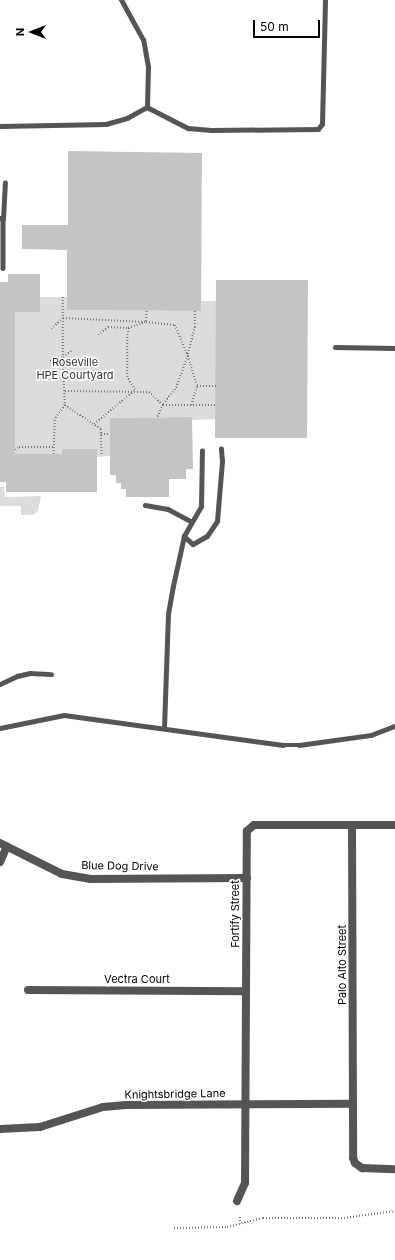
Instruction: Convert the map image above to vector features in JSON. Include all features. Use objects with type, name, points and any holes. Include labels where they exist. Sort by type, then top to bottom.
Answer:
[{"type":"street","name":"Fortify Street","points":[[237,1200],[245,1183],[247,831],[254,825],[395,825]]},
{"type":"street","name":"Palo Alto Street","points":[[352,825],[353,1158],[355,1163],[366,1169],[395,1169]]},
{"type":"street","name":"Blue Dog Drive","points":[[4,845],[62,874],[91,879],[247,878]]},
{"type":"street","points":[[0,862],[4,845]]},
{"type":"street","name":"Vectra Court","points":[[28,990],[246,991]]},
{"type":"street","name":"Knightsbridge Lane","points":[[0,1129],[40,1126],[113,1106],[353,1104]]},
{"type":"lane","points":[[121,0],[144,40],[148,67],[147,107]]},
{"type":"lane","points":[[147,107],[188,128],[211,130],[318,129],[322,124],[325,0]]},
{"type":"lane","points":[[0,126],[106,124],[127,118],[147,107]]},
{"type":"lane","points":[[4,268],[2,218],[5,183]]},
{"type":"lane","points":[[335,347],[395,348]]},
{"type":"lane","points":[[184,536],[194,544],[207,536],[217,521],[222,461],[221,449]]},
{"type":"lane","points":[[164,728],[166,712],[168,614],[184,536],[201,506],[202,450]]},
{"type":"lane","points":[[144,505],[168,509],[192,522]]},
{"type":"lane","points":[[0,684],[17,676],[30,673],[51,674]]},
{"type":"lane","points":[[0,728],[64,715],[283,745],[299,745],[372,735],[395,726]]},
{"type":"path","points":[[54,454],[54,420],[65,404],[63,297]]},
{"type":"path","points":[[146,322],[147,311]]},
{"type":"path","points":[[158,417],[163,405],[177,387],[188,356],[195,327],[195,311]]},
{"type":"path","points":[[51,330],[63,318],[175,325],[188,356],[197,386],[191,405]]},
{"type":"path","points":[[98,334],[108,327],[129,328],[146,322]]},
{"type":"path","points":[[129,328],[127,335],[127,377],[135,390]]},
{"type":"path","points":[[50,361],[63,357],[71,351]]},
{"type":"path","points":[[197,386],[216,386]]},
{"type":"path","points":[[64,391],[135,390],[149,392],[163,405],[216,405]]},
{"type":"path","points":[[94,424],[135,390]]},
{"type":"path","points":[[65,404],[101,429],[102,456]]},
{"type":"path","points":[[101,434],[110,434]]},
{"type":"path","points":[[15,450],[19,447],[54,447]]},
{"type":"path","points":[[174,1228],[227,1227],[264,1218],[344,1218],[395,1211]]},
{"type":"path","points":[[240,1217],[240,1224]]},
{"type":"green space","name":"Roseville HPE Courtyard","points":[[40,297],[67,297],[67,310],[200,311],[201,301],[216,301],[216,419],[192,420],[192,417],[110,418],[110,456],[97,457],[96,449],[62,449],[62,454],[15,454],[15,312],[40,312]]},
{"type":"green space","points":[[0,487],[4,487],[5,497],[41,496],[38,511],[33,515],[21,515],[21,506],[0,506]]},
{"type":"building","points":[[68,151],[202,153],[201,311],[67,310],[67,250],[22,249],[22,225],[68,225]]},
{"type":"building","points":[[8,274],[40,274],[40,312],[15,312],[15,454],[62,454],[62,449],[97,449],[97,492],[6,492],[6,482],[0,482],[0,282],[8,282]]},
{"type":"building","points":[[216,280],[308,280],[307,438],[215,438]]},
{"type":"building","points":[[192,417],[193,469],[186,469],[186,479],[169,479],[169,497],[126,497],[126,489],[121,489],[121,483],[116,483],[116,475],[110,475],[110,418]]}]
